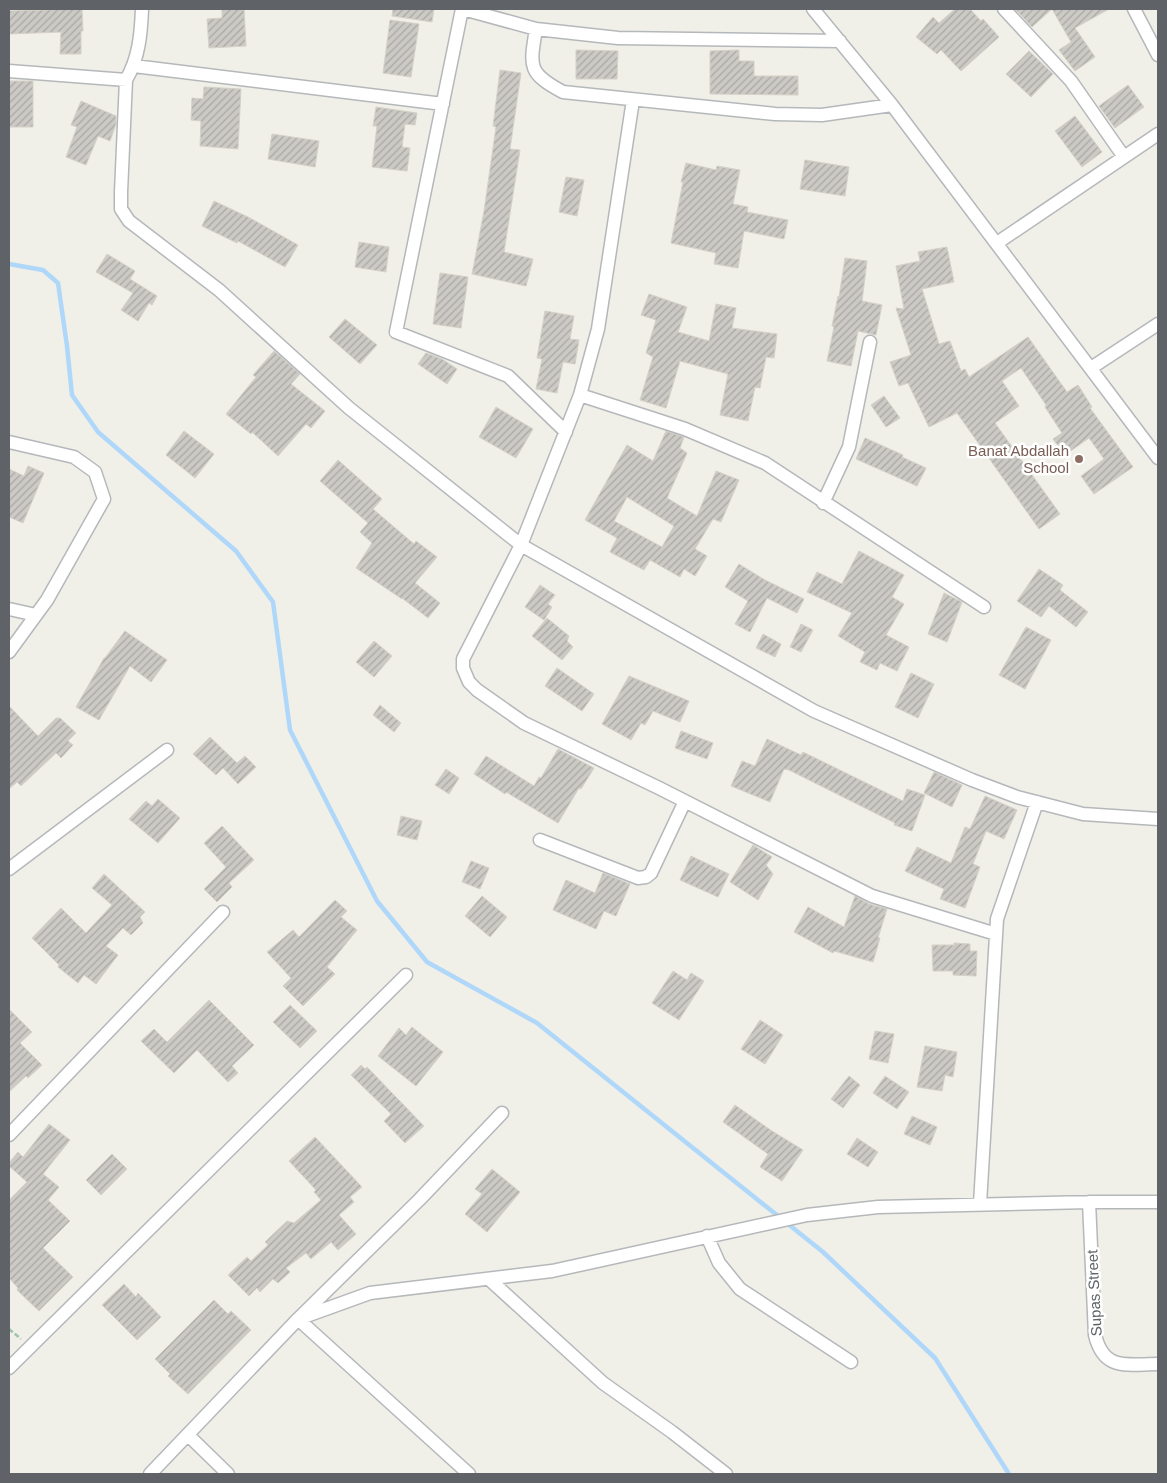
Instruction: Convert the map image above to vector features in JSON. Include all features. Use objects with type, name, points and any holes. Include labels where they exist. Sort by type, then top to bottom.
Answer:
[{"type":"street","points":[[142,9],[139,49],[134,66],[126,80],[121,209],[129,221],[219,290],[349,408],[521,545],[814,711],[972,780],[1018,797],[1083,814],[1158,819]]},
{"type":"street","points":[[566,432],[508,376],[396,332],[462,9],[536,29],[618,38],[840,41]]},
{"type":"street","points":[[813,9],[892,105],[1158,458]]},
{"type":"street","points":[[1004,9],[1070,81],[1124,157]]},
{"type":"street","points":[[1134,9],[1158,55]]},
{"type":"street","points":[[536,29],[532,59],[535,71],[543,81],[563,92],[775,114],[822,115],[892,105]]},
{"type":"street","points":[[134,66],[442,104]]},
{"type":"street","points":[[9,71],[126,80]]},
{"type":"street","points":[[633,100],[598,329],[580,395],[521,545],[463,659],[463,668],[470,682],[477,690],[524,723],[872,896],[996,934]]},
{"type":"street","points":[[997,244],[1158,134]]},
{"type":"street","points":[[1091,368],[1158,324]]},
{"type":"street","points":[[823,503],[849,447],[870,342]]},
{"type":"street","points":[[580,395],[685,429],[765,463],[797,483],[823,503],[984,606]]},
{"type":"street","points":[[9,442],[74,457],[95,472],[104,499],[47,600],[9,652]]},
{"type":"street","points":[[9,609],[36,615]]},
{"type":"street","points":[[9,869],[167,750]]},
{"type":"street","points":[[540,840],[638,878],[646,877],[651,873],[685,802]]},
{"type":"street","points":[[980,1204],[997,919],[1037,802]]},
{"type":"street","points":[[9,1135],[223,912]]},
{"type":"street","points":[[9,1368],[406,974]]},
{"type":"street","points":[[150,1474],[298,1319],[420,1199],[502,1113]]},
{"type":"street","name":"Supas Street","points":[[1089,1202],[1095,1335],[1098,1347],[1104,1356],[1115,1364],[1158,1364]]},
{"type":"street","points":[[298,1319],[370,1294],[552,1271],[807,1214],[878,1207],[1158,1202]]},
{"type":"street","points":[[707,1236],[719,1263],[740,1289],[851,1362]]},
{"type":"street","points":[[490,1280],[603,1383],[672,1432],[726,1474]]},
{"type":"street","points":[[298,1319],[469,1474]]},
{"type":"street","points":[[188,1435],[228,1474]]},
{"type":"building","points":[[82,9],[81,54],[60,54],[61,32],[9,34],[9,11]]},
{"type":"building","points":[[222,9],[244,9],[246,46],[209,48],[207,19],[222,18]]},
{"type":"building","points":[[393,9],[434,9],[432,22],[392,16]]},
{"type":"building","points":[[955,9],[970,9],[981,21],[983,19],[999,37],[961,71],[941,50],[937,54],[916,37],[933,17],[939,23]]},
{"type":"building","points":[[1015,9],[1052,9],[1032,27]]},
{"type":"building","points":[[1052,9],[1109,9],[1075,28],[1095,57],[1075,71],[1059,50],[1071,42]]},
{"type":"building","points":[[390,20],[419,24],[411,77],[383,73]]},
{"type":"building","points":[[576,50],[618,51],[617,79],[576,79]]},
{"type":"building","points":[[739,50],[739,61],[754,61],[754,76],[798,76],[798,95],[710,94],[710,51]]},
{"type":"building","points":[[1029,51],[1053,74],[1031,97],[1006,74]]},
{"type":"building","points":[[500,70],[521,73],[510,149],[520,150],[504,252],[533,259],[526,286],[472,274],[484,211],[496,127],[493,126]]},
{"type":"building","points":[[9,81],[33,81],[33,127],[9,127]]},
{"type":"building","points":[[1128,85],[1144,107],[1115,128],[1099,106]]},
{"type":"building","points":[[204,87],[241,89],[238,149],[200,146],[201,121],[191,120],[192,98],[203,99]]},
{"type":"building","points":[[81,101],[116,116],[116,124],[110,141],[98,136],[86,165],[66,157],[77,127],[71,125]]},
{"type":"building","points":[[376,107],[417,113],[415,125],[405,124],[402,147],[410,148],[407,171],[372,167],[377,126],[373,126]]},
{"type":"building","points":[[1075,116],[1102,152],[1082,167],[1055,131]]},
{"type":"building","points":[[272,134],[319,141],[315,167],[268,159]]},
{"type":"building","points":[[805,160],[849,167],[845,196],[800,189]]},
{"type":"building","points":[[686,163],[716,170],[717,166],[740,170],[733,204],[748,207],[747,212],[788,220],[784,239],[744,231],[738,268],[714,264],[716,253],[671,243]]},
{"type":"building","points":[[566,177],[584,180],[577,216],[559,212]]},
{"type":"building","points":[[214,201],[250,218],[298,245],[285,267],[238,241],[237,243],[202,226]]},
{"type":"building","points":[[359,242],[389,247],[386,272],[355,267]]},
{"type":"building","points":[[947,247],[954,282],[922,289],[939,344],[950,341],[961,371],[965,369],[969,377],[1028,337],[1067,392],[1078,385],[1092,407],[1090,408],[1133,467],[1094,494],[1081,476],[1104,459],[1089,438],[1065,455],[1053,439],[1062,433],[1021,368],[1002,381],[1019,406],[995,423],[1060,514],[1039,529],[957,413],[929,427],[908,383],[899,386],[890,362],[911,355],[896,308],[904,309],[896,266],[920,261],[918,252]]},
{"type":"building","points":[[107,254],[135,271],[130,279],[157,296],[152,305],[149,303],[138,321],[121,310],[133,293],[96,272]]},
{"type":"building","points":[[845,258],[867,261],[862,301],[882,305],[876,335],[858,331],[851,366],[827,361]]},
{"type":"building","points":[[440,273],[468,277],[461,328],[433,324]]},
{"type":"building","points":[[649,294],[687,307],[678,332],[709,341],[716,304],[736,308],[732,328],[777,334],[774,358],[766,357],[760,388],[755,387],[748,421],[720,415],[728,374],[680,361],[666,408],[640,400],[653,357],[646,353],[656,320],[641,315]]},
{"type":"building","points":[[545,311],[574,316],[570,339],[579,340],[575,364],[563,362],[557,393],[536,389],[542,359],[537,358]]},
{"type":"building","points":[[345,319],[377,345],[360,364],[329,337]]},
{"type":"building","points":[[274,351],[300,374],[291,384],[325,411],[311,428],[306,424],[278,456],[252,432],[251,434],[226,414],[256,377],[253,375]]},
{"type":"building","points":[[426,353],[442,359],[457,369],[447,384],[418,364]]},
{"type":"building","points":[[884,396],[900,418],[886,427],[871,405]]},
{"type":"building","points":[[496,407],[533,429],[516,458],[479,437]]},
{"type":"building","points":[[184,431],[214,454],[195,478],[166,455]]},
{"type":"building","points":[[666,431],[684,437],[680,448],[687,453],[667,498],[697,516],[716,471],[739,480],[721,522],[713,519],[695,549],[707,556],[695,576],[684,569],[680,577],[650,560],[644,570],[610,552],[617,538],[585,520],[627,445],[653,461]],"holes":[[[627,497],[674,526],[662,547],[614,521]]]},
{"type":"building","points":[[865,438],[903,455],[902,457],[926,468],[917,486],[856,459]]},
{"type":"building","points":[[338,460],[382,499],[373,509],[414,544],[416,541],[437,557],[415,583],[440,603],[428,618],[402,598],[356,568],[372,543],[360,532],[368,523],[320,481]]},
{"type":"building","points":[[28,466],[44,473],[23,523],[9,517],[9,469],[24,476]]},
{"type":"building","points":[[859,551],[904,575],[892,597],[904,604],[886,635],[909,647],[897,671],[880,663],[877,670],[860,662],[865,652],[838,636],[852,613],[807,592],[817,572],[842,584]]},
{"type":"building","points":[[739,564],[765,580],[804,599],[797,613],[767,598],[750,632],[735,624],[748,601],[725,587]]},
{"type":"building","points":[[1039,569],[1063,585],[1060,590],[1088,612],[1076,627],[1049,606],[1041,617],[1017,601]]},
{"type":"building","points":[[540,585],[555,595],[548,604],[552,607],[544,620],[525,607]]},
{"type":"building","points":[[944,593],[962,602],[947,642],[928,634]]},
{"type":"building","points":[[547,618],[569,636],[567,641],[573,647],[562,660],[532,636]]},
{"type":"building","points":[[801,624],[813,630],[801,652],[790,647]]},
{"type":"building","points":[[1026,627],[1051,640],[1025,689],[999,675]]},
{"type":"building","points":[[125,631],[167,660],[151,682],[130,666],[99,720],[76,707],[104,658]]},
{"type":"building","points":[[763,634],[781,644],[775,657],[756,648]]},
{"type":"building","points":[[374,641],[392,656],[374,677],[356,662]]},
{"type":"building","points":[[557,668],[594,694],[582,711],[545,686]]},
{"type":"building","points":[[911,673],[934,684],[918,718],[895,707]]},
{"type":"building","points":[[629,676],[689,701],[680,722],[653,711],[645,725],[641,723],[631,740],[602,724]]},
{"type":"building","points":[[380,705],[401,723],[394,732],[373,715]]},
{"type":"building","points":[[9,706],[38,736],[56,718],[60,718],[76,733],[68,741],[73,745],[61,758],[56,753],[21,786],[17,782],[9,789]]},
{"type":"building","points":[[681,731],[713,743],[707,759],[675,748]]},
{"type":"building","points":[[210,737],[237,763],[245,756],[256,767],[238,784],[223,768],[216,775],[193,754]]},
{"type":"building","points":[[767,739],[801,755],[803,752],[903,801],[907,789],[925,795],[912,831],[894,825],[895,823],[789,770],[784,769],[770,802],[731,786],[742,761],[755,766]]},
{"type":"building","points":[[558,749],[594,768],[581,789],[579,788],[558,823],[506,792],[505,794],[474,774],[486,756],[534,786],[539,777],[541,778]]},
{"type":"building","points":[[446,769],[459,778],[449,794],[435,785]]},
{"type":"building","points":[[934,772],[962,785],[952,807],[924,793]]},
{"type":"building","points":[[985,796],[1017,810],[1004,839],[986,831],[973,864],[980,867],[965,908],[940,899],[944,889],[905,871],[917,847],[951,863],[965,827],[970,829]]},
{"type":"building","points":[[158,799],[180,818],[158,843],[129,819],[146,801],[152,806]]},
{"type":"building","points":[[401,816],[422,821],[417,840],[397,835]]},
{"type":"building","points":[[222,826],[254,860],[229,883],[232,887],[217,902],[204,889],[226,867],[204,843]]},
{"type":"building","points":[[753,845],[772,857],[766,865],[773,874],[758,900],[730,882]]},
{"type":"building","points":[[691,856],[729,874],[718,897],[680,880]]},
{"type":"building","points":[[471,861],[489,868],[480,889],[462,882]]},
{"type":"building","points":[[603,873],[630,884],[616,916],[604,911],[596,929],[553,910],[566,880],[595,893]]},
{"type":"building","points":[[104,874],[145,912],[140,917],[143,923],[131,935],[123,928],[106,946],[118,955],[96,984],[84,975],[78,983],[58,967],[59,965],[32,938],[61,908],[86,933],[112,905],[92,888]]},
{"type":"building","points":[[482,896],[507,917],[490,937],[465,916]]},
{"type":"building","points":[[855,896],[869,904],[887,909],[873,962],[834,951],[833,953],[794,932],[808,907],[844,927]]},
{"type":"building","points":[[335,900],[347,911],[341,917],[357,930],[327,967],[335,974],[303,1006],[283,986],[291,978],[267,952],[293,930],[299,937]]},
{"type":"building","points":[[954,943],[970,944],[970,951],[977,951],[976,976],[953,975],[953,971],[933,971],[932,945],[954,945]]},
{"type":"building","points":[[673,971],[687,980],[691,973],[704,981],[679,1020],[652,1003]]},
{"type":"building","points":[[209,1000],[254,1045],[232,1066],[238,1073],[228,1082],[197,1050],[174,1073],[141,1041],[154,1029],[167,1042]]},
{"type":"building","points":[[290,1005],[317,1031],[300,1048],[273,1022]]},
{"type":"building","points":[[9,1009],[32,1032],[20,1043],[42,1065],[28,1078],[26,1076],[9,1092]]},
{"type":"building","points":[[760,1020],[783,1035],[765,1064],[741,1049]]},
{"type":"building","points":[[412,1027],[443,1052],[416,1086],[378,1056],[399,1028],[406,1035]]},
{"type":"building","points":[[875,1031],[894,1034],[888,1063],[869,1059]]},
{"type":"building","points":[[925,1046],[957,1052],[953,1077],[945,1075],[942,1091],[917,1087]]},
{"type":"building","points":[[361,1065],[365,1069],[367,1067],[424,1126],[405,1143],[384,1121],[391,1114],[351,1075]]},
{"type":"building","points":[[849,1076],[860,1085],[843,1108],[831,1099]]},
{"type":"building","points":[[885,1076],[909,1092],[897,1109],[873,1093]]},
{"type":"building","points":[[735,1105],[803,1150],[782,1181],[760,1167],[768,1154],[723,1122]]},
{"type":"building","points":[[912,1116],[937,1127],[930,1145],[904,1134]]},
{"type":"building","points":[[49,1124],[70,1140],[43,1174],[59,1187],[48,1200],[70,1221],[43,1248],[73,1277],[39,1311],[17,1290],[18,1288],[9,1278],[9,1200],[27,1182],[9,1166],[9,1163],[18,1152],[23,1157]]},
{"type":"building","points":[[315,1137],[362,1187],[350,1197],[354,1202],[339,1215],[356,1234],[338,1250],[331,1242],[311,1259],[306,1253],[286,1268],[290,1272],[278,1283],[273,1279],[260,1292],[257,1288],[249,1296],[228,1275],[247,1257],[251,1261],[268,1245],[265,1242],[287,1221],[294,1223],[321,1200],[314,1192],[316,1190],[289,1161]]},
{"type":"building","points":[[857,1138],[878,1152],[868,1167],[847,1154]]},
{"type":"building","points":[[112,1154],[127,1169],[101,1195],[86,1180]]},
{"type":"building","points":[[492,1169],[520,1192],[487,1232],[465,1214],[482,1194],[475,1189]]},
{"type":"building","points":[[124,1284],[136,1297],[138,1293],[161,1317],[137,1340],[102,1305]]},
{"type":"building","points":[[214,1300],[228,1314],[231,1311],[251,1330],[188,1394],[168,1376],[170,1374],[155,1359]]},
{"type":"waterway","points":[[9,264],[43,270],[58,283],[72,395],[98,432],[236,551],[273,602],[290,730],[377,901],[427,962],[537,1023],[823,1252],[935,1358],[1009,1474]]},
{"type":"place","name":"Banat Abdallah School","points":[[1079,459]]}]
